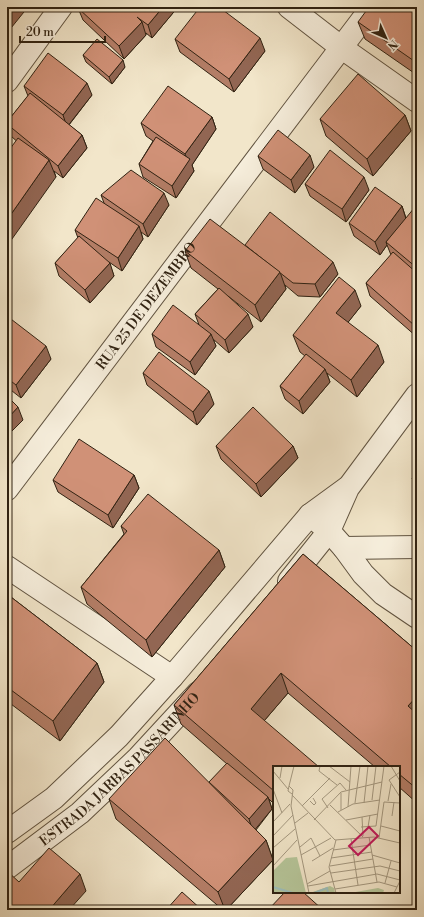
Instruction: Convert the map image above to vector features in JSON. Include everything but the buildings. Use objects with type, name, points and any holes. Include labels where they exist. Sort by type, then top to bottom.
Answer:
[{"type":"street","points":[[7,82],[61,7]]},
{"type":"street","points":[[289,7],[342,48],[417,101]]},
{"type":"street","name":"RUA 25 DE DEZEMBRO","points":[[7,489],[372,7]]},
{"type":"street","name":"ESTRADA JARBAS PASSARINHO","points":[[274,599],[329,531],[348,488],[417,395]]},
{"type":"street","name":"ESTRADA JARBAS PASSARINHO","points":[[7,832],[54,798],[119,736],[172,677],[310,516],[348,488]]},
{"type":"street","points":[[310,516],[329,531],[344,548],[363,574],[383,594],[417,617]]},
{"type":"street","points":[[344,548],[417,547]]},
{"type":"street","points":[[7,567],[172,677]]},
{"type":"street","name":"ESTRADA JARBAS PASSARINHO","points":[[7,868],[80,814],[138,758],[209,680]]}]
